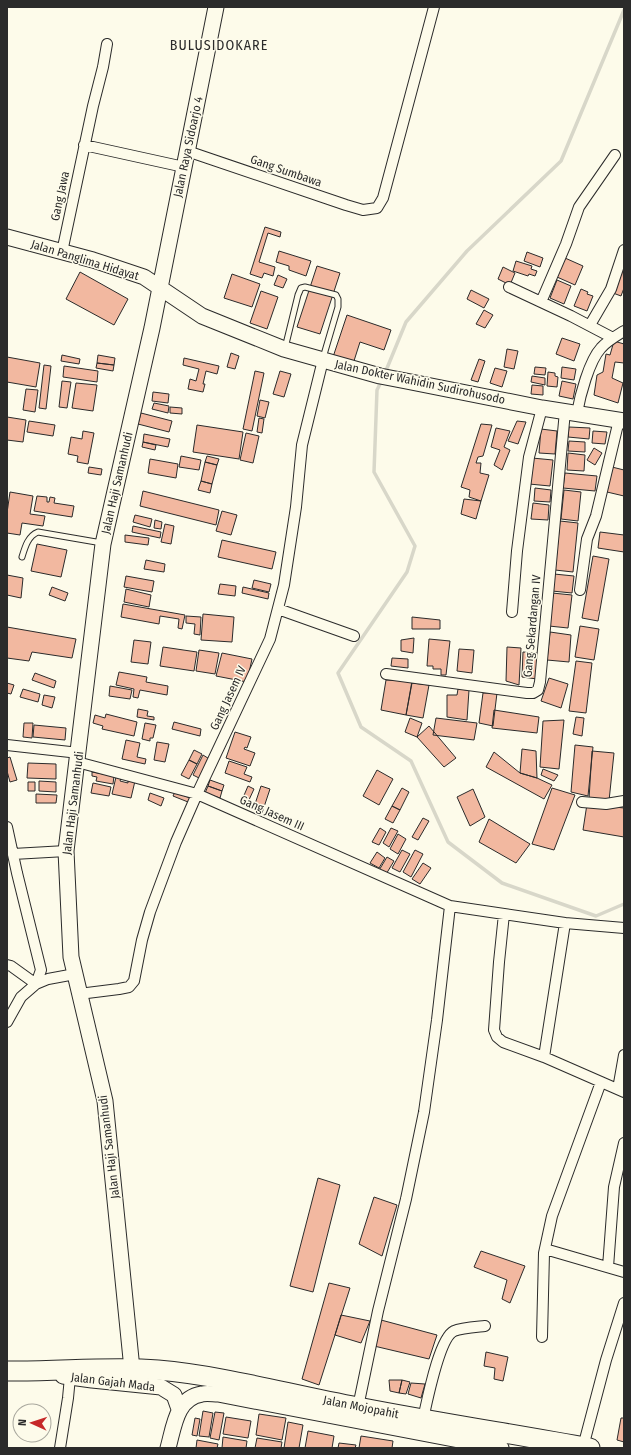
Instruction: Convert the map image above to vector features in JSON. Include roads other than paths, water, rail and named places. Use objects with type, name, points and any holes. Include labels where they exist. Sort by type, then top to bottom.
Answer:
[{"type":"highway","name":"Jalan Gajah Mada","points":[[7,1371],[35,1372],[91,1369],[132,1369]]},
{"type":"highway","name":"Jalan Mojopahit","points":[[132,1369],[159,1370],[219,1378],[358,1407],[586,1447]]},
{"type":"street","name":"Jalan Raya Sidoarjo 4","points":[[160,288],[216,7]]},
{"type":"street","name":"Gang Sumbawa","points":[[187,151],[346,205],[363,210],[377,208],[383,198],[392,169],[434,7]]},
{"type":"street","name":"Gang Jawa","points":[[62,252],[107,44]]},
{"type":"street","points":[[84,146],[184,166]]},
{"type":"street","points":[[541,302],[566,244],[579,207],[615,155]]},
{"type":"street","name":"Jalan Panglima Hidayat","points":[[7,237],[93,260],[144,277],[160,288]]},
{"type":"street","points":[[590,325],[610,289],[624,250]]},
{"type":"street","points":[[509,287],[590,325],[613,338]]},
{"type":"street","name":"Jalan Dokter Wahidin Sudirohusodo","points":[[160,288],[202,316],[284,349],[380,376],[542,408],[622,420]]},
{"type":"street","name":"Jalan Haji Samanhudi","points":[[132,1369],[105,1102],[71,957],[66,851],[103,544],[160,288]]},
{"type":"street","points":[[571,412],[580,398],[594,357],[601,348],[624,331]]},
{"type":"street","name":"Gang Jasem IV","points":[[79,994],[130,987],[134,981],[142,940],[150,912],[176,842],[270,639],[284,585],[296,507],[302,445],[323,360]]},
{"type":"street","points":[[512,612],[517,551],[529,457],[542,408]]},
{"type":"street","name":"Gang Sekardangan IV","points":[[386,674],[527,693],[533,693],[538,690],[571,412]]},
{"type":"street","points":[[580,590],[587,539],[596,516],[622,420]]},
{"type":"street","points":[[278,609],[354,636]]},
{"type":"street","name":"Gang Jasem III","points":[[7,745],[78,758],[197,794],[450,906],[565,923],[624,928]]},
{"type":"street","points":[[582,802],[606,804],[624,801]]},
{"type":"street","points":[[7,827],[41,967],[41,972],[36,984]]},
{"type":"street","points":[[13,854],[66,851]]},
{"type":"street","points":[[358,1407],[378,1311],[406,1199],[424,1112],[437,1020],[450,906]]},
{"type":"street","points":[[504,914],[498,962],[494,1030],[497,1037],[503,1042],[544,1057],[621,1090],[624,1055]]},
{"type":"street","points":[[544,1057],[565,923]]},
{"type":"street","points":[[7,965],[36,984]]},
{"type":"street","points":[[7,1022],[21,997],[36,984],[48,979],[75,974]]},
{"type":"street","points":[[542,1337],[545,1249],[552,1216],[600,1082]]},
{"type":"street","points":[[608,1267],[614,1187],[624,1143]]},
{"type":"street","points":[[545,1249],[624,1272]]},
{"type":"street","points":[[586,1447],[606,1360],[624,1303]]},
{"type":"street","points":[[423,1419],[439,1356],[445,1340],[453,1331],[485,1326]]},
{"type":"street","name":"Jalan Gajah Mada","points":[[35,1372],[92,1380],[161,1387],[174,1395],[179,1409]]},
{"type":"street","points":[[60,1448],[70,1377]]},
{"type":"street","name":"Jalan Mojopahit","points":[[179,1409],[192,1397],[202,1394],[218,1394],[501,1448]]},
{"type":"street","points":[[168,1448],[179,1409]]},
{"type":"lane","points":[[284,349],[298,295],[301,288],[305,287],[336,296],[338,299],[338,307],[323,360]]},
{"type":"lane","points":[[22,557],[33,534],[38,532],[103,544]]},
{"type":"waterway","points":[[385,373],[406,322],[467,251],[561,161],[624,10]]},
{"type":"waterway","points":[[382,380],[377,390],[374,472],[415,546],[407,572],[338,673],[361,727],[411,761],[448,842],[502,883],[596,916],[624,904]]},
{"type":"district","name":"BULUSIDOKARE","points":[[219,45]]}]
